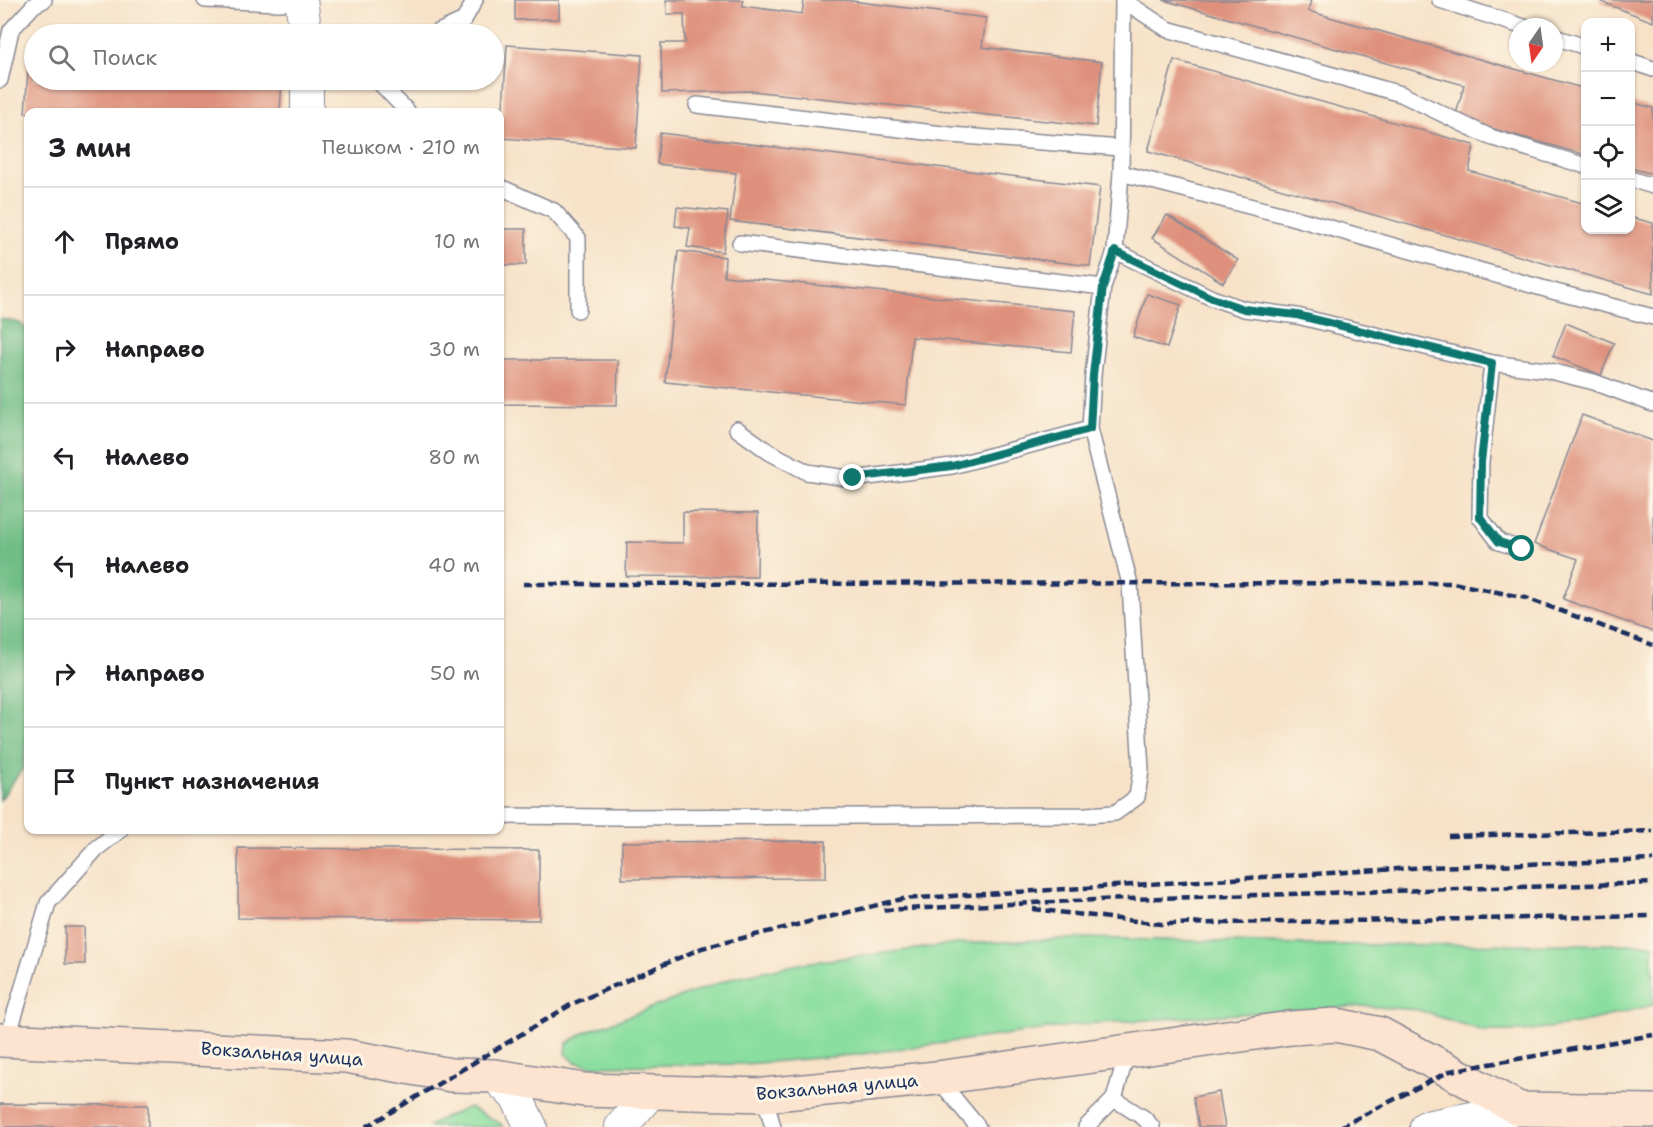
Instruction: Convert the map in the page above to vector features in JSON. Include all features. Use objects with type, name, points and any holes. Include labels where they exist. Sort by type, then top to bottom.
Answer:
[{"type":"main road","name":"Вокзальная улица","points":[[3,1040],[346,1056],[451,1075],[495,1076],[584,1090],[764,1095],[937,1078],[1127,1053],[1291,1028],[1336,1025],[1380,1034],[1519,1109],[1616,1118],[1653,1111]]},
{"type":"street","points":[[301,0],[305,24]]},
{"type":"street","points":[[307,90],[307,108]]},
{"type":"street","points":[[495,1076],[517,1098],[531,1127]]},
{"type":"street","points":[[621,1127],[651,1092]]},
{"type":"street","points":[[1426,1127],[1519,1109]]},
{"type":"lane","points":[[0,80],[11,30],[34,5],[44,0]]},
{"type":"lane","points":[[205,0],[279,3],[301,0]]},
{"type":"lane","points":[[455,24],[464,20],[475,0]]},
{"type":"lane","points":[[504,816],[1115,813],[1137,797],[1141,770],[1130,584],[1090,429],[1093,375],[1103,287],[1115,251],[1121,173],[1123,0]]},
{"type":"lane","points":[[1123,0],[1167,29],[1401,94],[1490,137],[1581,164]]},
{"type":"lane","points":[[1440,0],[1509,22]]},
{"type":"lane","points":[[1563,40],[1581,45]]},
{"type":"lane","points":[[1635,64],[1653,69]]},
{"type":"lane","points":[[387,90],[404,108]]},
{"type":"lane","points":[[697,105],[951,135],[1121,148]]},
{"type":"lane","points":[[1121,173],[1288,216],[1653,317]]},
{"type":"lane","points":[[1633,180],[1653,186]]},
{"type":"lane","points":[[504,189],[554,211],[578,238],[578,310]]},
{"type":"lane","points":[[740,243],[1103,287]]},
{"type":"lane","points":[[1115,251],[1212,298],[1244,309],[1297,315],[1492,363],[1546,370],[1594,382],[1653,404]]},
{"type":"lane","points":[[1492,363],[1481,462],[1480,517],[1499,542],[1522,549]]},
{"type":"lane","points":[[737,429],[769,452],[807,472],[853,478],[952,466],[1090,429]]},
{"type":"lane","points":[[3,1040],[48,903],[96,849],[115,834]]},
{"type":"lane","points":[[1086,1127],[1114,1099],[1127,1053]]},
{"type":"lane","points":[[937,1078],[978,1127]]},
{"type":"lane","points":[[764,1095],[773,1127]]},
{"type":"lane","points":[[1114,1099],[1144,1118],[1152,1127]]},
{"type":"green space","points":[[0,319],[20,323],[24,327],[24,761],[23,768],[0,800]]},
{"type":"green space","points":[[1088,938],[1304,945],[1653,944],[1653,1005],[1576,1024],[1523,1031],[1483,1031],[1418,1010],[1364,1006],[1085,1024],[854,1055],[745,1064],[592,1066],[575,1062],[566,1054],[567,1043],[586,1032],[735,977],[804,963],[956,944]]},
{"type":"green space","points":[[469,1107],[500,1123],[503,1127],[428,1127],[439,1120]]},
{"type":"building","points":[[515,0],[559,0],[559,19],[515,20]]},
{"type":"building","points":[[666,0],[743,0],[743,6],[802,14],[804,0],[844,0],[986,18],[982,47],[1102,62],[1096,126],[751,91],[662,93],[661,43],[685,43],[684,14],[667,14]]},
{"type":"building","points":[[1163,0],[1311,0],[1308,11],[1509,67],[1509,72],[1525,72],[1581,88],[1581,154],[1455,118],[1464,85]]},
{"type":"building","points":[[1597,0],[1653,0],[1653,22]]},
{"type":"building","points":[[507,45],[642,55],[636,148],[504,138],[503,108]]},
{"type":"building","points":[[1174,60],[1474,145],[1469,171],[1581,203],[1581,234],[1635,234],[1635,218],[1653,223],[1653,294],[1148,151]]},
{"type":"building","points":[[27,90],[281,90],[280,108],[25,108]]},
{"type":"building","points":[[1635,103],[1653,108],[1653,174],[1635,169]]},
{"type":"building","points":[[660,133],[1100,187],[1090,266],[730,221],[736,173],[657,164]]},
{"type":"building","points":[[677,207],[728,212],[723,252],[687,247],[690,228],[675,226]]},
{"type":"building","points":[[1167,215],[1238,260],[1223,283],[1152,238]]},
{"type":"building","points":[[504,229],[526,229],[526,265],[504,265]]},
{"type":"building","points":[[678,251],[725,257],[724,276],[1075,311],[1071,352],[912,337],[906,405],[665,382]]},
{"type":"building","points":[[1147,294],[1181,305],[1167,348],[1133,337]]},
{"type":"building","points":[[1566,323],[1614,343],[1601,375],[1553,356]]},
{"type":"building","points":[[504,360],[618,360],[617,405],[504,404]]},
{"type":"building","points":[[1582,415],[1653,441],[1653,632],[1563,599],[1578,559],[1534,544]]},
{"type":"building","points":[[683,512],[758,513],[757,577],[626,576],[627,542],[683,543]]},
{"type":"building","points":[[826,841],[826,878],[622,879],[622,842]]},
{"type":"building","points":[[238,848],[539,850],[539,920],[238,918]]},
{"type":"building","points":[[65,927],[84,927],[85,964],[65,964]]},
{"type":"building","points":[[1219,1092],[1225,1127],[1199,1127],[1193,1097]]},
{"type":"building","points":[[0,1104],[148,1105],[148,1127],[0,1127]]},
{"type":"railway","points":[[523,584],[1453,583],[1526,598],[1653,645]]},
{"type":"railway","points":[[1448,836],[1653,831]]},
{"type":"railway","points":[[366,1127],[572,1004],[702,948],[902,899],[1429,867],[1653,860]]},
{"type":"railway","points":[[884,910],[1096,900],[1653,883]]},
{"type":"railway","points":[[1033,909],[1161,924],[1653,916]]},
{"type":"railway","points":[[1340,1127],[1450,1071],[1653,1035]]},
{"type":"route","points":[[853,478],[952,466],[1090,429],[1093,375],[1103,287],[1115,251],[1212,298],[1244,309],[1297,315],[1492,363],[1481,462],[1480,517],[1499,542],[1522,549]]}]
